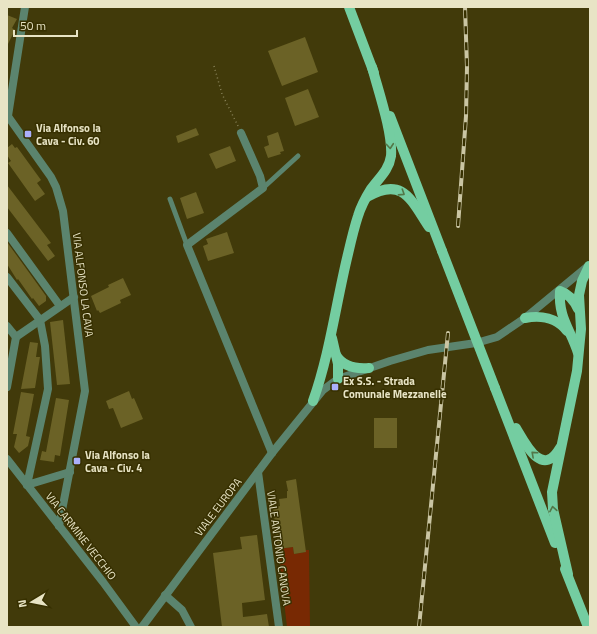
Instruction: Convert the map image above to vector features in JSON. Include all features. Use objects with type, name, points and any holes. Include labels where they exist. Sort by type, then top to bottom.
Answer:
[{"type":"main road","points":[[349,7],[588,627]]},
{"type":"main road","points":[[313,401],[331,355],[332,334],[340,290],[354,227],[360,208],[373,186],[385,173],[391,155],[388,131],[372,67]]},
{"type":"main road","points":[[366,198],[379,190],[387,188],[402,192],[413,203],[440,246]]},
{"type":"main road","points":[[568,574],[554,515],[552,498],[553,482],[575,386],[581,329],[579,310],[580,288],[589,265]]},
{"type":"main road","points":[[579,310],[571,298],[566,293],[560,291],[561,309],[569,334],[579,357]]},
{"type":"main road","points":[[525,318],[538,317],[550,319],[561,325],[569,334]]},
{"type":"main road","points":[[331,355],[348,366],[369,368]]},
{"type":"main road","points":[[331,355],[338,368],[338,379]]},
{"type":"main road","points":[[501,404],[535,457],[542,460],[553,457],[559,451],[563,443]]},
{"type":"street","points":[[7,116],[24,7]]},
{"type":"street","name":"VIA ALFONSO LA CAVA","points":[[7,116],[51,177],[56,187],[63,211],[74,297],[85,391],[59,526]]},
{"type":"street","points":[[241,133],[260,176],[263,188],[187,245],[272,453]]},
{"type":"street","points":[[7,233],[60,306]]},
{"type":"street","name":"VIALE EUROPA","points":[[142,627],[272,453],[322,390],[338,379],[369,368],[428,350],[476,343],[491,339],[504,333],[560,291],[589,265]]},
{"type":"street","points":[[7,276],[40,320],[45,346],[48,389],[27,485],[70,472]]},
{"type":"street","points":[[7,387],[16,337],[74,297]]},
{"type":"street","points":[[7,326],[16,337]]},
{"type":"street","name":"VIA CARMINE VECCHIO","points":[[7,459],[103,582],[136,627]]},
{"type":"street","name":"VIALE ANTONIO CANOVA","points":[[258,472],[279,627]]},
{"type":"street","points":[[166,595],[182,610],[191,627]]},
{"type":"lane","points":[[263,188],[298,156]]},
{"type":"lane","points":[[170,199],[187,245]]},
{"type":"path","points":[[214,66],[222,94],[241,133]]},
{"type":"shaded area","points":[[293,547],[294,554],[309,550],[310,627],[287,627],[278,549]]},
{"type":"building","points":[[7,15],[17,19],[12,28],[15,30],[7,46]]},
{"type":"building","points":[[305,37],[318,72],[282,86],[268,51]]},
{"type":"building","points":[[308,89],[319,117],[295,126],[285,98]]},
{"type":"building","points":[[196,128],[199,135],[178,143],[176,136]]},
{"type":"building","points":[[278,132],[284,151],[280,152],[281,154],[268,158],[264,147],[269,145],[267,136]]},
{"type":"building","points":[[12,144],[15,148],[17,147],[41,180],[37,183],[45,194],[35,201],[8,163],[11,161],[7,155],[7,148]]},
{"type":"building","points":[[230,146],[236,161],[216,169],[209,154]]},
{"type":"building","points":[[7,185],[51,243],[47,245],[55,256],[48,261],[7,207]]},
{"type":"building","points":[[196,192],[204,213],[187,219],[180,198]]},
{"type":"building","points":[[227,232],[234,253],[208,261],[203,246],[208,244],[206,239]]},
{"type":"building","points":[[7,242],[46,296],[46,301],[39,306],[33,298],[32,299],[18,279],[17,280],[7,264]]},
{"type":"building","points":[[123,278],[131,295],[120,300],[121,303],[100,313],[98,310],[97,311],[91,296],[109,287],[108,285]]},
{"type":"building","points":[[63,320],[70,384],[57,385],[50,322]]},
{"type":"building","points":[[30,342],[38,343],[36,357],[40,357],[35,388],[21,389]]},
{"type":"building","points":[[129,391],[132,399],[134,398],[143,419],[121,428],[113,408],[109,409],[106,401]]},
{"type":"building","points":[[21,392],[34,394],[26,436],[30,437],[28,446],[19,453],[14,447],[17,434],[13,434]]},
{"type":"building","points":[[56,398],[69,400],[60,456],[55,455],[54,462],[40,460],[42,451],[46,452]]},
{"type":"building","points":[[374,418],[397,418],[397,448],[374,448]]},
{"type":"building","points":[[296,479],[306,552],[294,554],[293,547],[278,549],[273,507],[280,506],[279,499],[287,498],[288,491],[286,481]]},
{"type":"building","points":[[257,535],[265,600],[242,603],[243,617],[267,614],[269,627],[222,627],[213,553],[242,549],[240,537]]},
{"type":"railway","points":[[458,226],[466,116],[467,67],[465,7]]},
{"type":"railway","points":[[419,627],[448,333]]},
{"type":"place","name":"Via Alfonso la Cava - Civ. 60","points":[[28,134]]},
{"type":"place","name":"Ex S.S. - Strada Comunale Mezzanelle","points":[[335,387]]},
{"type":"place","name":"Via Alfonso la Cava - Civ. 4","points":[[77,461]]}]
